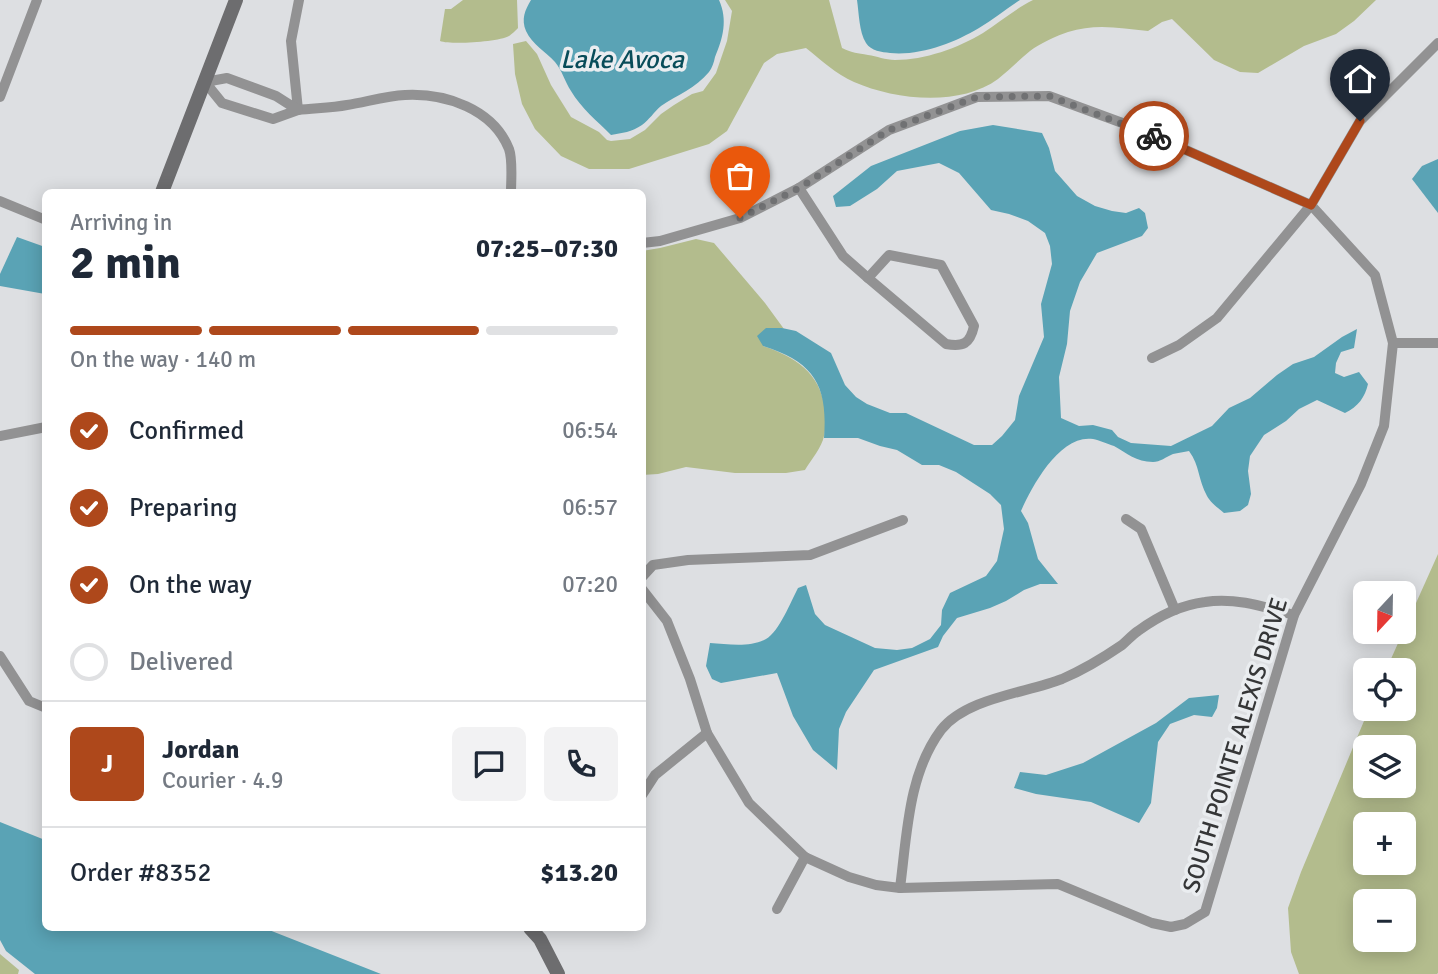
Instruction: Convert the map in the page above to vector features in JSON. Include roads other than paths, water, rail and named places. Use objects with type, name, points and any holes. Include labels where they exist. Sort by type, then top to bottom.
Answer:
[{"type":"street","points":[[0,97],[37,0]]},
{"type":"street","points":[[163,189],[236,0]]},
{"type":"street","points":[[298,110],[291,41],[299,0]]},
{"type":"street","points":[[1152,358],[1179,345],[1217,318],[1311,205],[1360,121],[1438,43]]},
{"type":"street","points":[[205,82],[227,78],[276,96],[298,110]]},
{"type":"street","points":[[205,82],[222,103],[273,119],[298,110],[345,106],[404,95],[434,96],[461,104],[480,112],[497,128],[510,151],[511,189]]},
{"type":"street","name":"SOUTH POINTE ALEXIS DRIVE","points":[[646,243],[740,218],[799,188],[889,130],[977,97],[1049,96],[1136,128],[1311,205],[1375,275],[1393,343],[1384,426],[1361,484],[1294,615],[1205,912],[1185,924],[1171,927],[1152,923],[1058,884],[900,888],[876,885],[849,877],[805,857],[749,803],[707,733],[690,679],[667,621],[646,594]]},
{"type":"street","points":[[799,188],[843,256],[868,278],[946,344],[958,346],[967,342],[972,335],[974,326],[941,265],[889,255],[868,278]]},
{"type":"street","points":[[0,201],[42,218]]},
{"type":"street","points":[[1393,343],[1438,342]]},
{"type":"street","points":[[0,436],[42,428]]},
{"type":"street","points":[[1126,519],[1141,529],[1175,610]]},
{"type":"street","points":[[646,573],[653,565],[688,560],[810,555],[903,520]]},
{"type":"street","points":[[900,888],[913,796],[925,761],[943,729],[954,718],[985,703],[1063,678],[1095,663],[1138,631],[1175,610],[1206,601],[1230,600],[1294,615]]},
{"type":"street","points":[[0,656],[29,701],[42,706]]},
{"type":"street","points":[[646,788],[655,775],[707,733]]},
{"type":"street","points":[[777,909],[805,857]]},
{"type":"street","points":[[533,931],[540,939],[558,974]]},
{"type":"water","name":"Lake Avoca","points":[[531,0],[719,0],[723,29],[713,65],[704,78],[661,106],[638,127],[611,135],[580,103],[557,65],[529,36],[524,19]]},
{"type":"water","points":[[857,0],[1020,0],[959,39],[925,50],[890,53],[868,46],[862,33]]},
{"type":"water","points":[[993,125],[1042,133],[1055,171],[1077,196],[1095,206],[1112,211],[1126,213],[1139,208],[1145,213],[1148,228],[1142,236],[1097,253],[1080,282],[1070,311],[1067,344],[1059,377],[1061,418],[1079,426],[1093,425],[1112,430],[1118,437],[1131,443],[1171,446],[1212,426],[1229,408],[1250,398],[1293,364],[1314,357],[1357,329],[1354,348],[1341,352],[1335,373],[1344,377],[1359,372],[1368,384],[1360,401],[1345,413],[1317,400],[1299,409],[1264,435],[1250,456],[1248,471],[1251,494],[1248,505],[1240,511],[1224,513],[1210,500],[1189,451],[1147,462],[1093,439],[1069,445],[1040,476],[1021,511],[1028,523],[1038,559],[1058,584],[1040,584],[990,608],[957,618],[938,647],[874,670],[846,712],[839,729],[837,770],[813,750],[793,716],[777,673],[721,683],[712,679],[706,666],[710,643],[746,644],[766,639],[780,623],[798,588],[806,585],[815,614],[825,625],[875,648],[912,648],[930,639],[941,625],[942,610],[950,593],[986,576],[997,561],[1004,529],[1001,505],[990,494],[956,472],[939,465],[922,465],[897,450],[858,438],[824,438],[823,404],[814,378],[795,360],[763,346],[757,336],[766,328],[796,331],[831,353],[845,385],[867,404],[890,413],[906,413],[974,445],[992,445],[1015,420],[1019,396],[1044,337],[1041,304],[1052,264],[1045,233],[1028,221],[991,210],[959,173],[939,163],[897,171],[877,189],[850,206],[836,207],[833,196],[871,166],[960,131]]},
{"type":"water","points":[[1438,159],[1438,213],[1412,179],[1422,166]]},
{"type":"water","points":[[17,237],[42,246],[42,293],[0,286],[0,274]]},
{"type":"water","points":[[1219,695],[1212,717],[1194,715],[1170,724],[1158,742],[1151,803],[1139,823],[1091,802],[1014,788],[1020,772],[1046,775],[1083,763],[1156,723],[1189,698]]},
{"type":"water","points":[[0,822],[42,839],[42,931],[272,931],[381,974],[35,974],[6,951],[0,940]]}]
